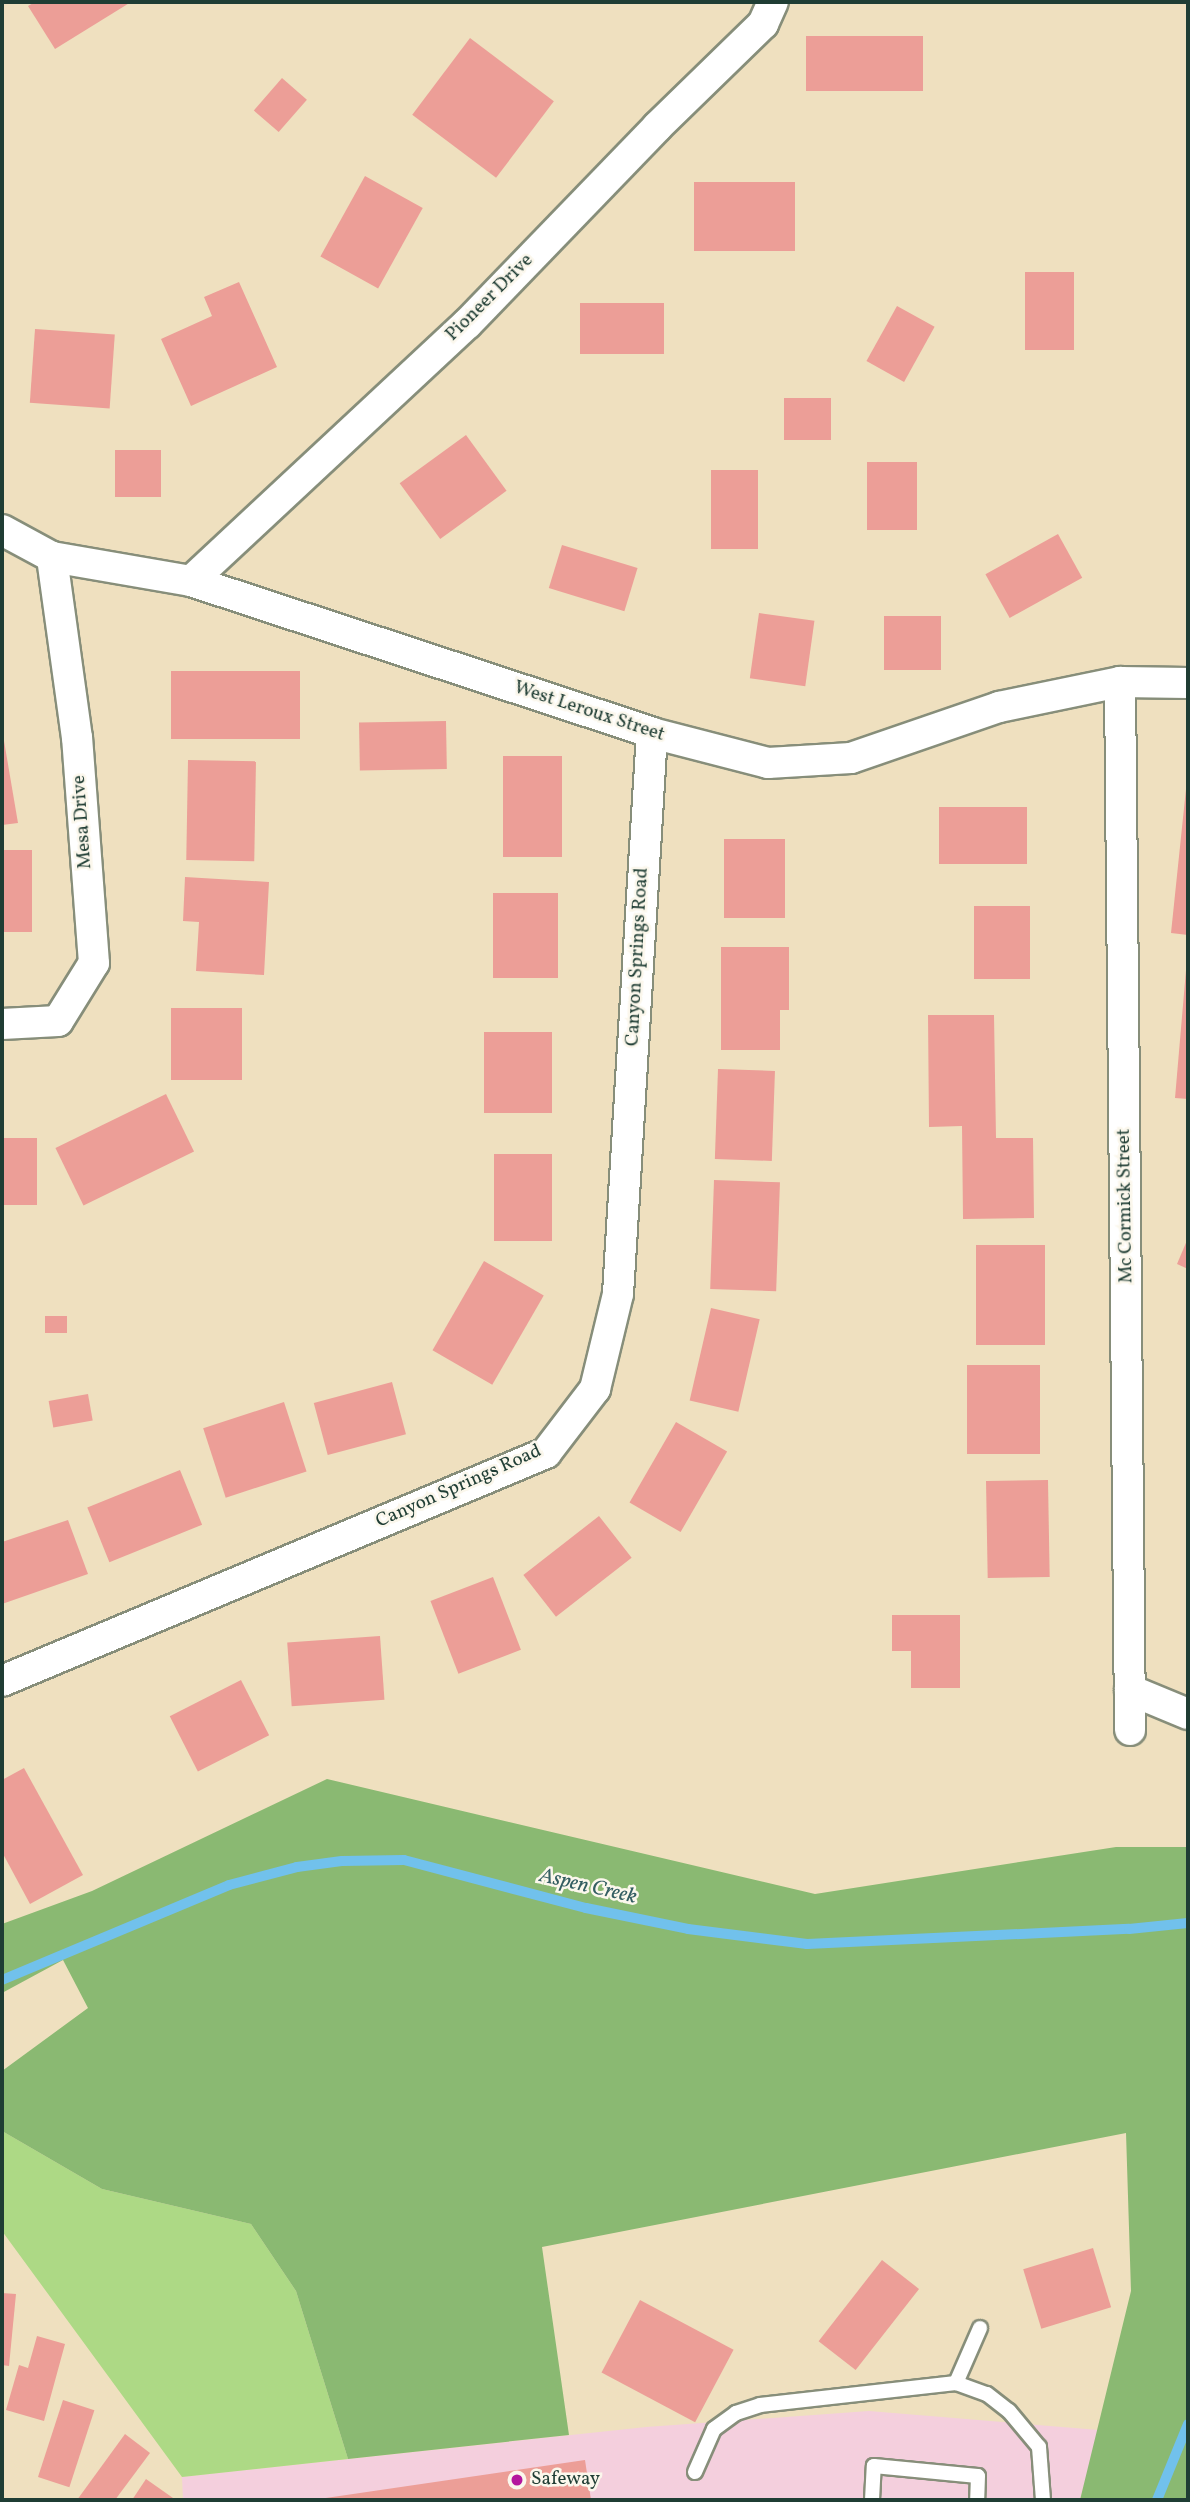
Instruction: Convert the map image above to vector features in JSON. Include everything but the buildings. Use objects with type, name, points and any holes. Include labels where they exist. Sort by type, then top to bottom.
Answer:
[{"type":"street","name":"Pioneer Drive","points":[[191,581],[467,324],[657,127],[763,24],[773,2]]},
{"type":"street","name":"West Leroux Street","points":[[2,530],[52,557],[191,581],[652,733],[768,763],[851,758],[999,707],[1120,682],[1188,682]]},
{"type":"street","name":"Mesa Drive","points":[[2,1024],[58,1021],[94,963],[77,737],[52,557]]},
{"type":"street","name":"Mc Cormick Street","points":[[1120,682],[1130,1730]]},
{"type":"street","name":"Canyon Springs Road","points":[[2,1681],[546,1452],[595,1389],[618,1294],[652,733]]},
{"type":"street","points":[[1130,1690],[1188,1714]]},
{"type":"lane","points":[[956,2383],[980,2328]]},
{"type":"lane","points":[[695,2472],[714,2429],[736,2413],[760,2405],[956,2383],[987,2394],[1009,2411],[1039,2447],[1043,2500]]},
{"type":"lane","points":[[872,2500],[874,2466],[978,2476],[977,2500]]},
{"type":"shaded area","points":[[869,2411],[1099,2430],[1080,2500],[183,2500],[182,2477],[646,2427]]},
{"type":"green space","points":[[327,1779],[815,1894],[1116,1847],[1188,1847],[1188,2500],[1080,2500],[1131,2291],[1126,2133],[542,2247],[569,2435],[348,2459],[296,2291],[251,2224],[102,2189],[2,2131],[2,2071],[88,2008],[63,1960],[2,1993],[2,1924],[92,1891]]},
{"type":"green space","points":[[2,2131],[102,2189],[251,2224],[296,2291],[348,2459],[182,2477],[2,2231]]},
{"type":"waterway","name":"Aspen Creek","points":[[2,1980],[229,1885],[297,1867],[342,1861],[404,1860],[586,1908],[688,1929],[807,1944],[1129,1929],[1188,1923]]},
{"type":"waterway","points":[[1157,2500],[1188,2424]]},
{"type":"place","name":"Safeway","points":[[517,2480]]}]
